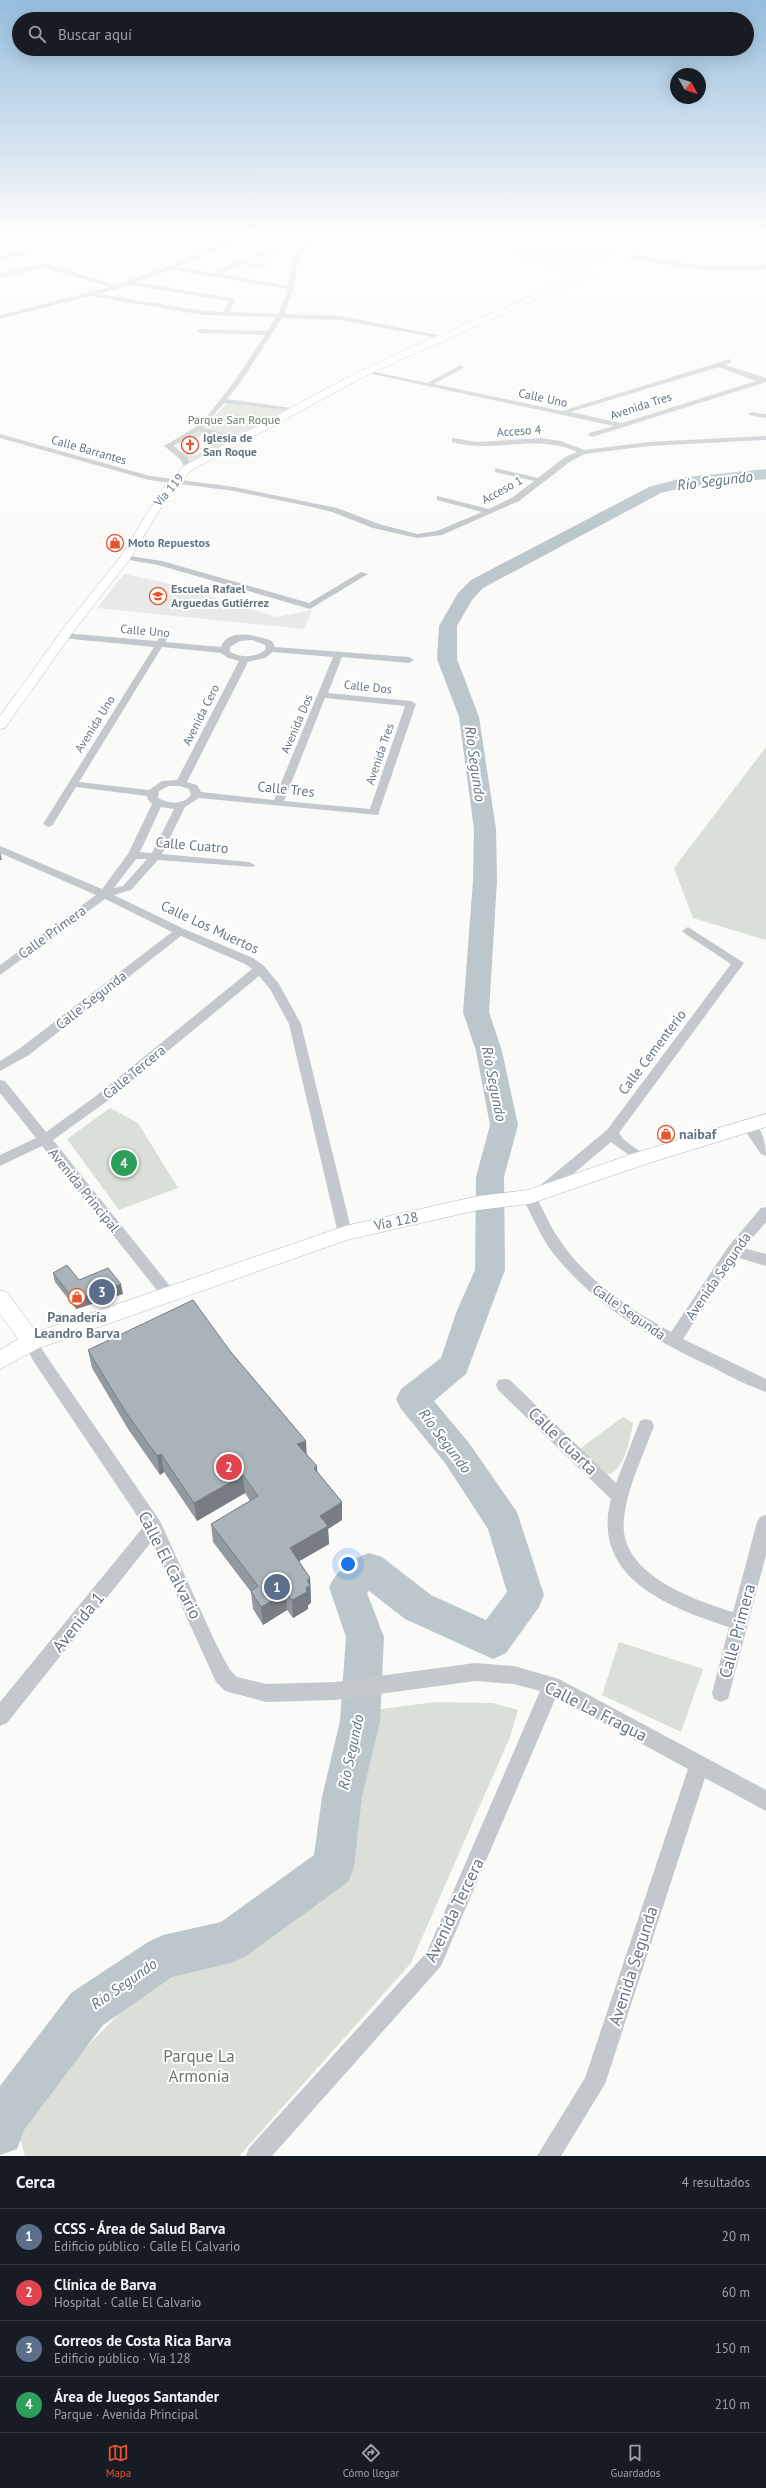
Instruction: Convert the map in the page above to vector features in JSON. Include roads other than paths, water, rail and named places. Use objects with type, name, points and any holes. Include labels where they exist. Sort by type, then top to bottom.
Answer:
[{"type":"main road","name":"Vía 119","points":[[0,725],[67,632],[124,559],[152,511],[173,482],[188,468],[238,439],[366,372],[450,334]]},
{"type":"main road","name":"Vía 128","points":[[0,1360],[31,1342],[345,1233],[478,1203],[529,1196],[642,1158],[766,1120]]},
{"type":"main road","points":[[0,1298],[31,1342]]},
{"type":"street","points":[[188,468],[184,459],[168,446],[197,429],[223,401],[269,334]]},
{"type":"street","points":[[430,334],[444,336]]},
{"type":"street","points":[[548,417],[730,361]]},
{"type":"street","points":[[718,364],[764,380]]},
{"type":"street","points":[[428,385],[461,367]]},
{"type":"street","name":"Calle Uno","points":[[366,372],[558,414],[621,425]]},
{"type":"street","name":"Avenida Tres","points":[[592,435],[764,380]]},
{"type":"street","points":[[223,401],[295,409]]},
{"type":"street","points":[[751,414],[766,416]]},
{"type":"street","points":[[197,429],[238,439]]},
{"type":"street","name":"Calle Barrantes","points":[[0,436],[149,478],[173,482]]},
{"type":"street","name":"Acceso 1","points":[[173,482],[202,486],[220,492],[248,492],[327,508],[376,526],[410,535],[415,542],[423,544],[436,541],[434,534],[490,512],[516,498],[541,481],[568,459],[583,452],[649,444],[766,438]]},
{"type":"street","name":"Acceso 4","points":[[455,440],[468,444],[486,445],[521,440],[561,442],[583,452]]},
{"type":"street","points":[[498,470],[541,481]]},
{"type":"street","points":[[440,498],[490,512]]},
{"type":"street","points":[[124,559],[168,566],[310,606],[364,574]]},
{"type":"street","name":"Calle Uno","points":[[67,632],[226,646]]},
{"type":"street","points":[[271,650],[271,646],[265,640],[254,637],[240,638],[226,646],[231,656],[245,659],[264,655],[271,650],[409,660]]},
{"type":"street","name":"Avenida Uno","points":[[48,824],[162,641]]},
{"type":"street","name":"Avenida Dos","points":[[278,802],[324,695],[338,656]]},
{"type":"street","name":"Avenida Cero","points":[[181,782],[245,659]]},
{"type":"street","name":"Calle Dos","points":[[324,695],[411,704]]},
{"type":"street","name":"Avenida Tres","points":[[374,812],[411,704]]},
{"type":"street","points":[[73,784],[152,793],[160,786],[181,782],[193,787],[196,795],[191,801],[180,805],[168,806],[153,800],[152,793]]},
{"type":"street","name":"Calle Tres","points":[[196,795],[374,812]]},
{"type":"street","points":[[104,894],[133,855],[158,803]]},
{"type":"street","points":[[104,894],[127,888],[156,856],[180,805]]},
{"type":"street","name":"Calle Los Muertos","points":[[0,849],[104,894],[180,931],[249,961],[260,969],[275,987],[295,1024],[345,1233]]},
{"type":"street","name":"Calle Cuatro","points":[[133,855],[249,865]]},
{"type":"street","name":"Calle Primera","points":[[0,970],[104,894]]},
{"type":"street","name":"Calle Segunda","points":[[0,1067],[24,1052],[180,931]]},
{"type":"street","name":"Calle Cementerio","points":[[529,1196],[612,1133],[738,963],[688,931]]},
{"type":"street","name":"Calle Tercera","points":[[0,1162],[44,1140],[101,1099],[260,969]]},
{"type":"street","name":"Avenida Principal","points":[[0,1084],[169,1295]]},
{"type":"street","points":[[748,1125],[766,1151]]},
{"type":"street","points":[[612,1133],[618,1142],[642,1158]]},
{"type":"street","name":"Calle Segunda","points":[[529,1196],[556,1247],[583,1280],[673,1342],[766,1386]]},
{"type":"street","name":"Avenida Segunda","points":[[673,1342],[733,1251],[766,1212]]},
{"type":"street","points":[[733,1251],[766,1260]]},
{"type":"street","name":"Calle El Calvario","points":[[31,1342],[39,1358],[154,1526],[217,1664],[223,1676],[232,1685],[266,1693],[335,1691],[388,1684]]},
{"type":"street","name":"Calle Cuarta","points":[[504,1385],[621,1498]]},
{"type":"street","points":[[646,1426],[615,1520],[621,1552],[634,1570],[651,1586],[675,1600],[739,1622]]},
{"type":"street","name":"Calle Primera","points":[[720,1693],[766,1522]]},
{"type":"street","name":"Avenida 1","points":[[0,1717],[154,1526]]},
{"type":"street","name":"Calle La Fragua","points":[[388,1684],[475,1672],[514,1675],[552,1685],[766,1801]]},
{"type":"street","name":"Avenida Tercera","points":[[257,2156],[434,1959],[552,1685]]},
{"type":"street","name":"Avenida Segunda","points":[[548,2156],[594,2084],[699,1766]]},
{"type":"waterway","name":"Río Segundo","points":[[0,2132],[5,2117],[87,2009],[163,1957],[231,1941],[333,1867],[342,1797],[360,1721],[365,1637],[347,1587],[369,1569],[418,1607],[493,1641],[526,1595],[504,1523],[457,1453],[413,1399],[455,1365],[472,1313],[490,1270],[490,1177],[504,1125],[489,1051],[476,1012],[485,881],[485,829],[469,717],[447,659],[448,626],[464,597],[477,584],[655,490],[686,482],[766,474]]},
{"type":"place","name":"Iglesia de San Roque","points":[[190,445]]},
{"type":"place","name":"Moto Repuestos","points":[[115,543]]},
{"type":"place","name":"Escuela Rafael Arguedas Gutiérrez","points":[[158,596]]},
{"type":"place","name":"naibaf","points":[[666,1134]]},
{"type":"place","name":"Área de Juegos Santander","points":[[124,1163]]},
{"type":"place","name":"Correos de Costa Rica Barva","points":[[102,1292]]},
{"type":"place","name":"Panadería Leandro Barva","points":[[77,1297]]},
{"type":"place","name":"Clínica de Barva","points":[[229,1467]]},
{"type":"place","name":"CCSS - Área de Salud Barva","points":[[277,1587]]},
{"type":"park label","name":"Parque San Roque","points":[[234,420]]},
{"type":"park label","name":"Parque La Armonía","points":[[199,2066]]}]
